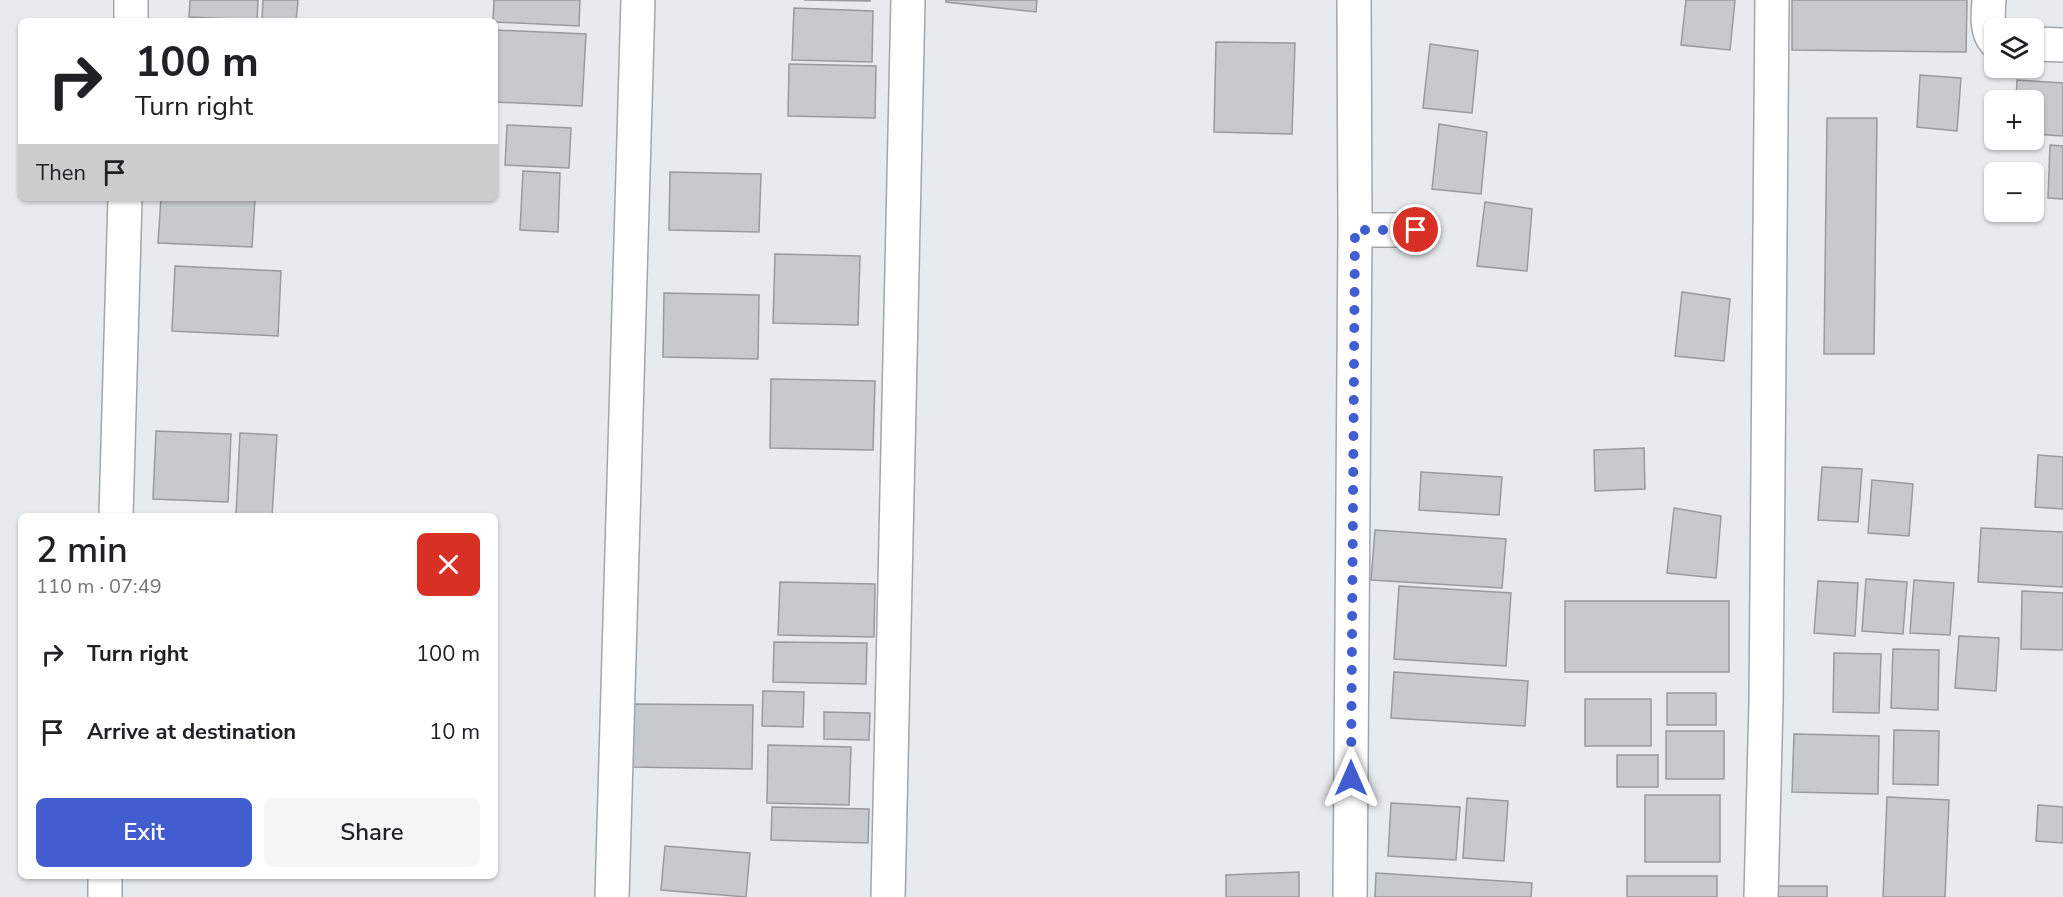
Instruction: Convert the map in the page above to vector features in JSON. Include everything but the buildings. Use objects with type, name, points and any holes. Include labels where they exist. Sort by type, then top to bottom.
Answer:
[{"type":"street","points":[[131,0],[131,18]]},
{"type":"street","points":[[612,897],[638,0]]},
{"type":"street","points":[[888,897],[908,0]]},
{"type":"street","points":[[1350,897],[1355,230],[1354,0]]},
{"type":"street","points":[[1761,897],[1767,692],[1772,0]]},
{"type":"street","points":[[1989,0],[1989,18]]},
{"type":"street","points":[[2044,44],[2063,45]]},
{"type":"street","points":[[116,513],[125,201]]},
{"type":"street","points":[[1355,230],[1416,230]]},
{"type":"street","points":[[105,879],[105,897]]},
{"type":"route","points":[[1351,778],[1355,230],[1416,230]]}]
